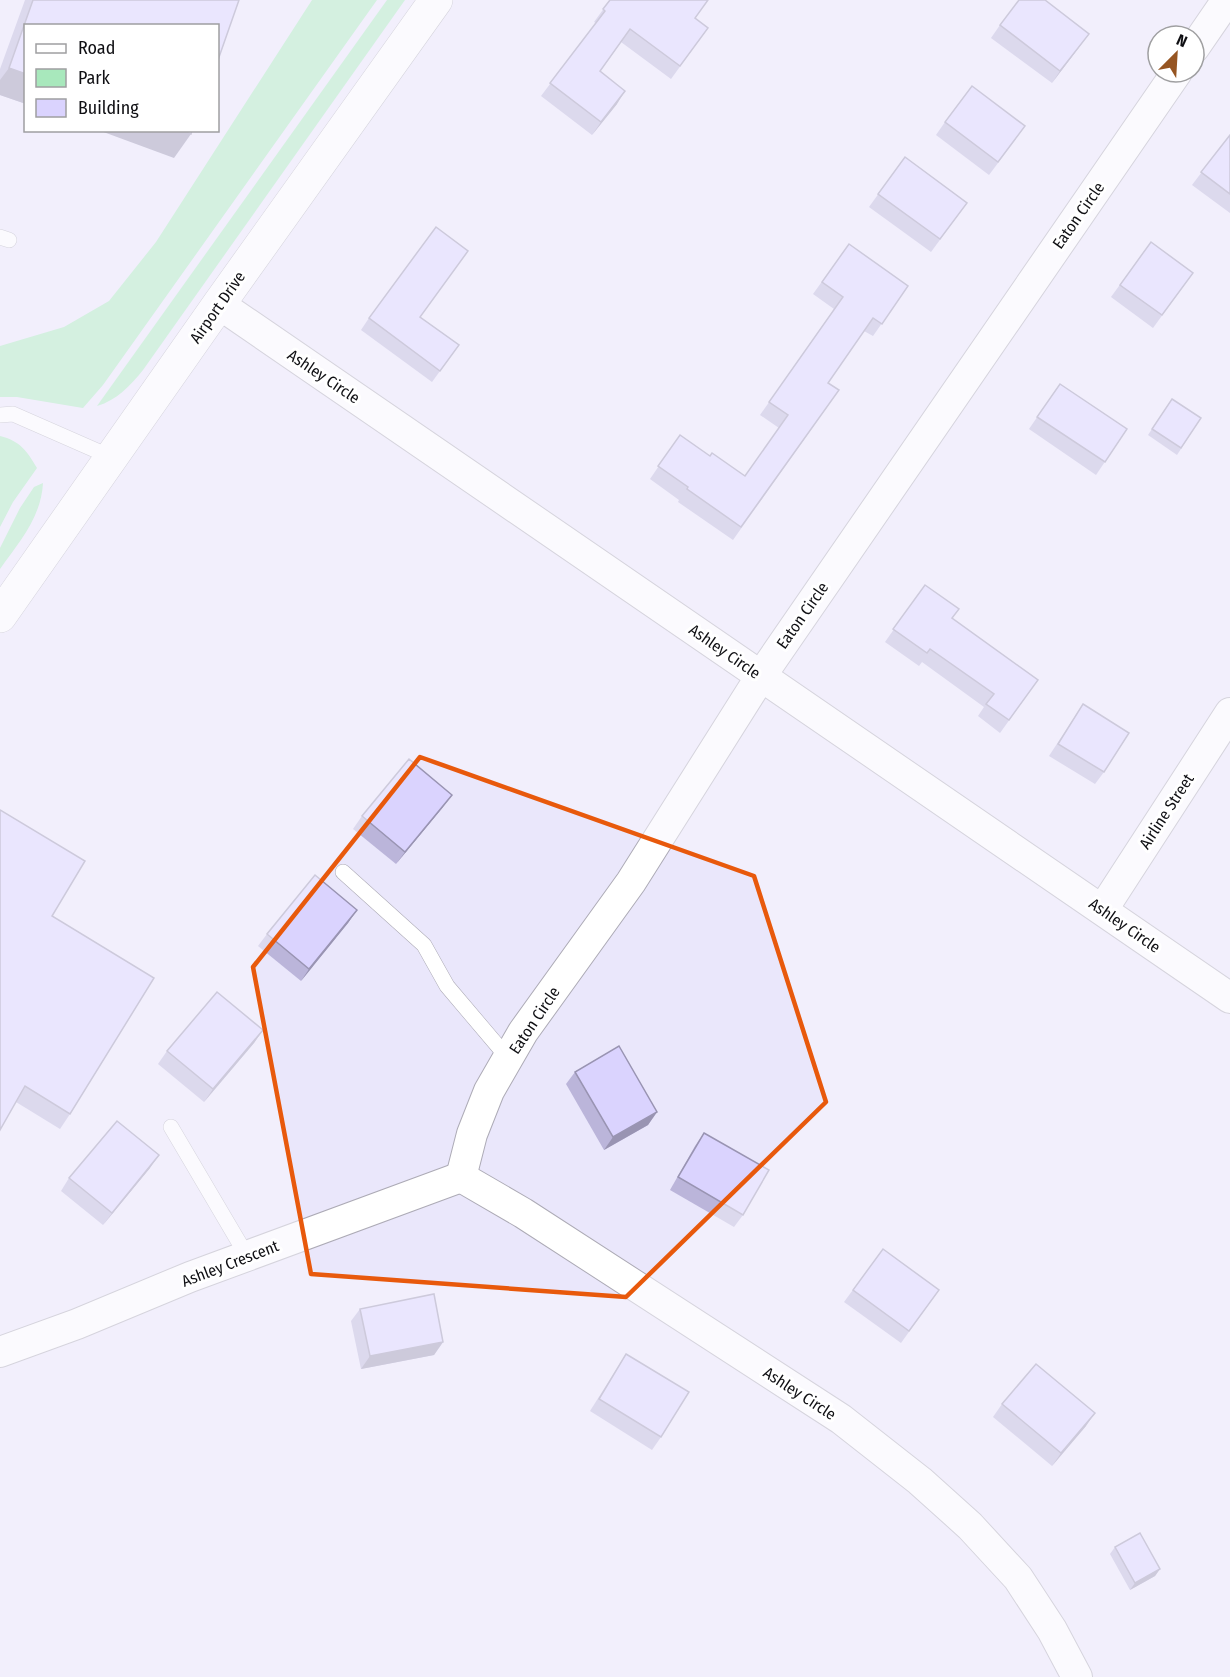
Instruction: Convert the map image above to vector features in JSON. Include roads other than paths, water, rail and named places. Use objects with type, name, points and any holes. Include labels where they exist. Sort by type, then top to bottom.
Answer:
[{"type":"street","name":"Airport Drive","points":[[0,616],[436,0]]},
{"type":"street","points":[[1206,31],[1227,0]]},
{"type":"street","name":"Eaton Circle","points":[[461,1177],[472,1134],[489,1090],[523,1032],[631,882],[761,676],[1170,84]]},
{"type":"street","name":"Ashley Circle","points":[[219,304],[1230,998]]},
{"type":"street","name":"Airline Street","points":[[1103,909],[1230,713]]},
{"type":"street","name":"Ashley Circle","points":[[461,1177],[523,1213],[841,1419],[920,1481],[970,1526],[1018,1578],[1052,1630],[1077,1677]]},
{"type":"street","name":"Ashley Crescent","points":[[0,1352],[77,1324],[190,1277],[461,1177]]},
{"type":"lane","points":[[0,415],[13,414],[111,457]]},
{"type":"lane","points":[[343,872],[424,945],[447,986],[508,1058]]},
{"type":"lane","points":[[171,1128],[247,1256]]}]
